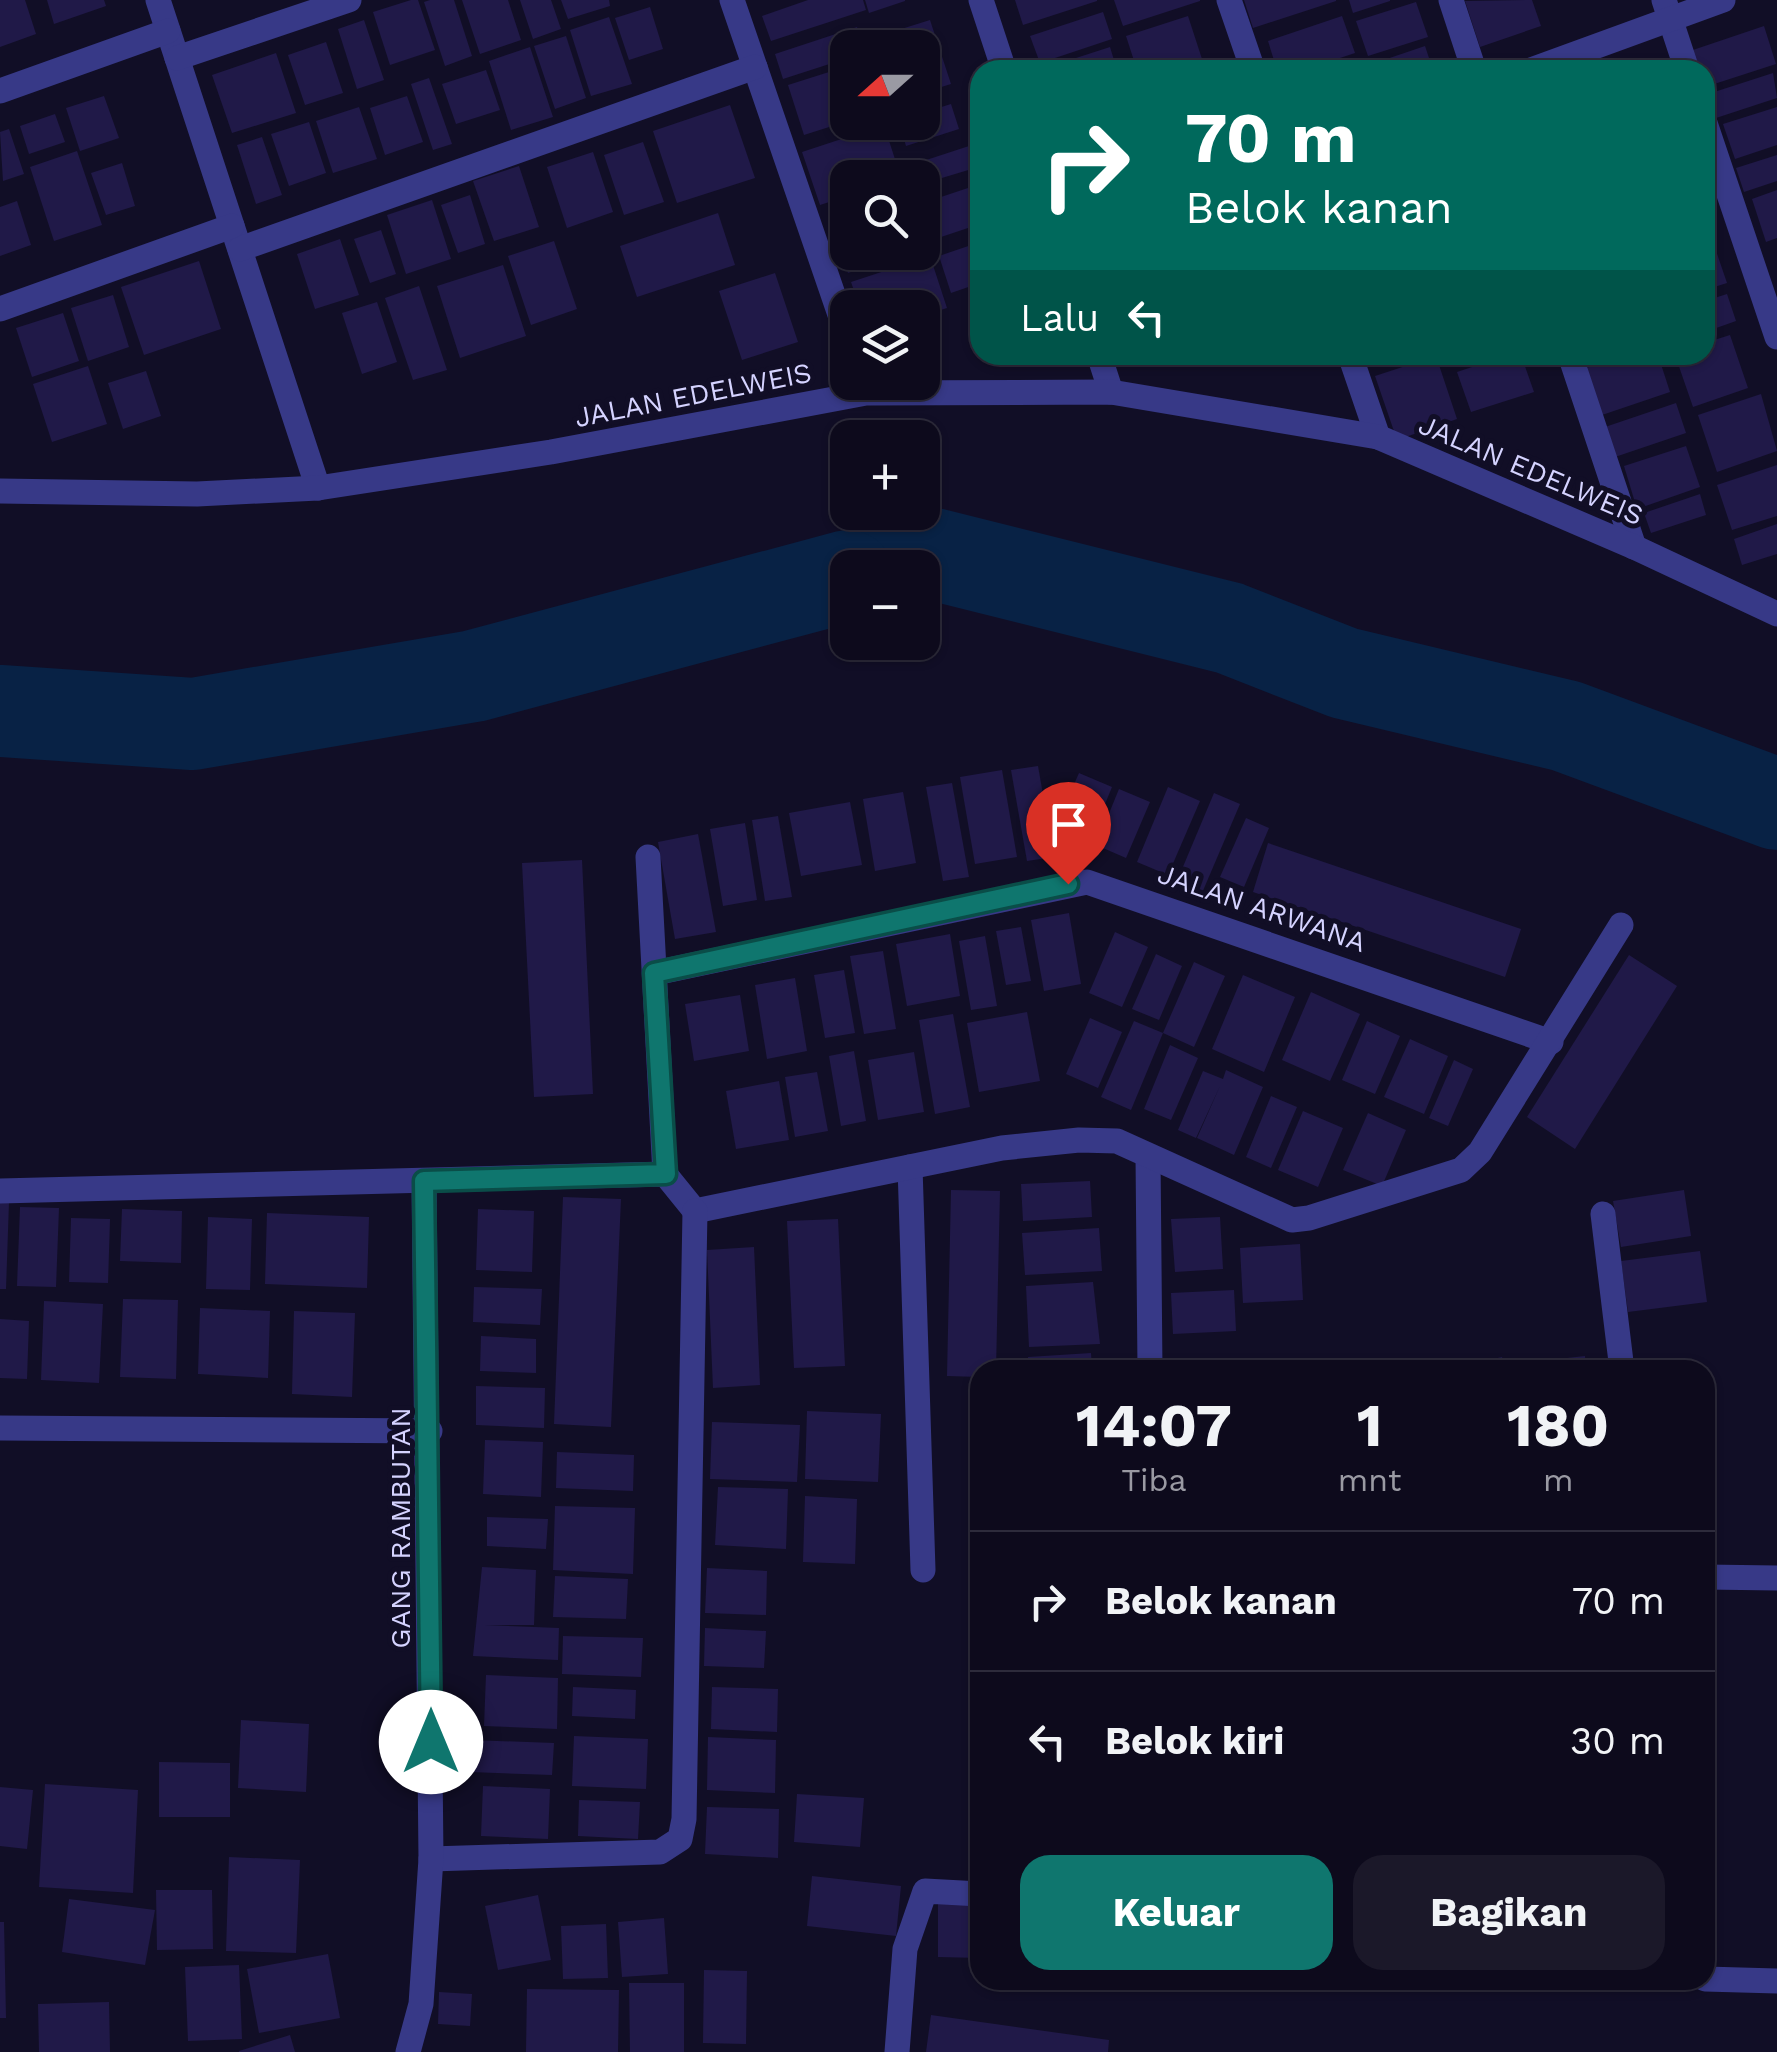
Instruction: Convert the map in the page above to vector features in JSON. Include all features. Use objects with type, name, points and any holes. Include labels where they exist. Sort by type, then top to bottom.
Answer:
[{"type":"street","points":[[158,0],[318,488]]},
{"type":"street","points":[[177,58],[349,0]]},
{"type":"street","points":[[732,0],[832,290]]},
{"type":"street","points":[[981,0],[1001,60]]},
{"type":"street","points":[[1229,0],[1250,60]]},
{"type":"street","points":[[1450,0],[1471,60]]},
{"type":"street","points":[[1553,60],[1667,10],[1723,0]]},
{"type":"street","points":[[1667,10],[1684,60]]},
{"type":"street","points":[[0,91],[168,31]]},
{"type":"street","points":[[0,309],[236,238],[755,67]]},
{"type":"street","points":[[1715,153],[1777,337]]},
{"type":"street","points":[[1102,365],[1111,392]]},
{"type":"street","points":[[1353,365],[1378,437]]},
{"type":"street","points":[[1573,365],[1634,547]]},
{"type":"street","name":"JALAN EDELWEIS","points":[[940,389],[1111,392],[1378,437],[1634,547],[1777,614]]},
{"type":"street","name":"JALAN EDELWEIS","points":[[0,490],[197,494],[318,488],[551,452],[830,395]]},
{"type":"street","points":[[432,1859],[660,1852],[680,1839],[684,1819],[695,1211],[666,1174],[648,857]]},
{"type":"street","name":"JALAN ARWANA","points":[[654,973],[1087,882],[1551,1042]]},
{"type":"street","points":[[695,1211],[1002,1148],[1079,1140],[1117,1141],[1292,1220],[1309,1218],[1461,1170],[1480,1152],[1621,925]]},
{"type":"street","points":[[1148,1156],[1150,1360]]},
{"type":"street","points":[[910,1167],[923,1570]]},
{"type":"street","points":[[0,1191],[666,1174]]},
{"type":"street","name":"GANG RAMBUTAN","points":[[408,2052],[421,2004],[432,1859],[430,1431],[424,1181]]},
{"type":"street","points":[[1602,1214],[1621,1360]]},
{"type":"street","points":[[0,1428],[430,1431]]},
{"type":"street","points":[[1715,1578],[1777,1578]]},
{"type":"street","points":[[897,2052],[905,1949],[925,1891],[970,1893]]},
{"type":"street","points":[[1715,1979],[1777,1982]]},
{"type":"building","points":[[0,0],[25,0],[36,34],[0,47]]},
{"type":"building","points":[[47,0],[104,0],[106,6],[54,24]]},
{"type":"building","points":[[418,0],[435,50],[390,65],[373,12]]},
{"type":"building","points":[[454,0],[472,56],[445,66],[424,2]]},
{"type":"building","points":[[462,0],[508,0],[521,40],[480,54]]},
{"type":"building","points":[[520,0],[551,0],[561,29],[533,39]]},
{"type":"building","points":[[561,0],[609,0],[610,6],[568,19]]},
{"type":"building","points":[[808,0],[863,0],[866,10],[771,41],[762,16]]},
{"type":"building","points":[[865,0],[905,0],[905,1],[869,13]]},
{"type":"building","points":[[1015,0],[1097,0],[1097,1],[1023,25]]},
{"type":"building","points":[[1114,0],[1200,0],[1200,1],[1123,26]]},
{"type":"building","points":[[1244,0],[1336,0],[1336,1],[1253,28]]},
{"type":"building","points":[[1349,0],[1390,0],[1390,1],[1353,13]]},
{"type":"building","points":[[1532,0],[1541,26],[1480,47],[1465,1]]},
{"type":"building","points":[[1416,2],[1428,37],[1368,56],[1356,21]]},
{"type":"building","points":[[650,7],[663,49],[629,60],[615,18]]},
{"type":"building","points":[[1103,12],[1112,39],[1039,60],[1030,36]]},
{"type":"building","points":[[1188,16],[1202,59],[1134,60],[1126,36]]},
{"type":"building","points":[[1342,16],[1355,53],[1334,60],[1274,60],[1268,41]]},
{"type":"building","points":[[609,17],[632,84],[591,96],[570,30]]},
{"type":"building","points":[[364,20],[384,80],[357,89],[338,29]]},
{"type":"building","points":[[930,20],[933,30],[898,30]]},
{"type":"building","points":[[1764,26],[1776,64],[1715,84],[1715,60],[1690,60],[1687,52]]},
{"type":"building","points":[[566,36],[586,98],[555,109],[534,46]]},
{"type":"building","points":[[830,36],[830,64],[783,79],[775,54]]},
{"type":"building","points":[[326,42],[343,93],[305,105],[288,55]]},
{"type":"building","points":[[1425,46],[1430,60],[1384,60]]},
{"type":"building","points":[[530,47],[553,117],[511,130],[489,61]]},
{"type":"building","points":[[1110,47],[1114,60],[1070,60]]},
{"type":"building","points":[[940,50],[951,84],[940,87]]},
{"type":"building","points":[[276,53],[296,113],[232,133],[212,75]]},
{"type":"building","points":[[486,70],[500,110],[456,124],[442,84]]},
{"type":"building","points":[[830,72],[830,127],[804,135],[788,85]]},
{"type":"building","points":[[1773,73],[1777,98],[1716,118],[1715,92]]},
{"type":"building","points":[[429,78],[452,144],[433,150],[411,84]]},
{"type":"building","points":[[104,96],[119,138],[80,151],[66,108]]},
{"type":"building","points":[[407,96],[423,142],[385,155],[370,108]]},
{"type":"building","points":[[951,104],[959,129],[940,135],[940,107]]},
{"type":"building","points":[[730,105],[755,178],[677,203],[653,131]]},
{"type":"building","points":[[359,107],[377,159],[333,173],[316,121]]},
{"type":"building","points":[[1777,107],[1777,145],[1735,159],[1723,124]]},
{"type":"building","points":[[55,114],[65,142],[29,154],[20,126]]},
{"type":"building","points":[[309,122],[326,173],[289,186],[271,134]]},
{"type":"building","points":[[9,129],[24,174],[3,181],[0,132]]},
{"type":"building","points":[[262,137],[282,195],[256,204],[237,145]]},
{"type":"building","points":[[838,140],[889,140],[895,160],[830,160],[830,202],[820,205],[802,152]]},
{"type":"building","points":[[643,142],[664,202],[624,215],[604,155]]},
{"type":"building","points":[[969,146],[970,170],[940,179],[940,160],[926,160]]},
{"type":"building","points":[[77,151],[102,225],[54,241],[30,167]]},
{"type":"building","points":[[593,152],[613,212],[567,228],[547,167]]},
{"type":"building","points":[[1777,155],[1777,181],[1744,192],[1736,168]]},
{"type":"building","points":[[122,163],[135,206],[106,215],[91,173]]},
{"type":"building","points":[[519,166],[539,227],[494,241],[473,181]]},
{"type":"building","points":[[970,187],[970,227],[941,237],[940,197]]},
{"type":"building","points":[[1777,190],[1777,238],[1766,242],[1752,199]]},
{"type":"building","points":[[470,195],[485,244],[458,253],[441,205]]},
{"type":"building","points":[[432,200],[451,259],[406,274],[387,215]]},
{"type":"building","points":[[17,201],[31,245],[0,256],[0,207]]},
{"type":"building","points":[[718,213],[735,265],[637,297],[620,246]]},
{"type":"building","points":[[381,230],[396,274],[370,283],[354,239]]},
{"type":"building","points":[[340,239],[359,295],[315,309],[297,254]]},
{"type":"building","points":[[554,241],[577,309],[531,325],[508,256]]},
{"type":"building","points":[[970,245],[970,286],[951,293],[940,256]]},
{"type":"building","points":[[1715,248],[1727,283],[1715,287]]},
{"type":"building","points":[[199,261],[221,329],[144,355],[121,287]]},
{"type":"building","points":[[503,265],[526,336],[460,358],[437,286]]},
{"type":"building","points":[[887,270],[935,270],[947,308],[940,310],[940,290],[854,290],[851,282]]},
{"type":"building","points":[[775,273],[798,342],[742,360],[719,291]]},
{"type":"building","points":[[419,286],[447,370],[413,380],[385,298]]},
{"type":"building","points":[[1727,294],[1736,321],[1715,328],[1715,298]]},
{"type":"building","points":[[113,295],[129,347],[88,361],[71,308]]},
{"type":"building","points":[[377,302],[397,362],[362,374],[342,313]]},
{"type":"building","points":[[63,313],[79,361],[32,377],[16,328]]},
{"type":"building","points":[[1730,335],[1748,388],[1693,407],[1678,365],[1715,365],[1715,340]]},
{"type":"building","points":[[1409,365],[1439,365],[1457,419],[1397,440],[1375,376]]},
{"type":"building","points":[[1478,365],[1525,365],[1534,392],[1471,412],[1457,372]]},
{"type":"building","points":[[1661,365],[1670,392],[1602,415],[1586,368]]},
{"type":"building","points":[[88,366],[107,424],[52,442],[33,384]]},
{"type":"building","points":[[146,371],[161,416],[123,429],[108,383]]},
{"type":"building","points":[[1761,394],[1777,451],[1717,472],[1698,415]]},
{"type":"building","points":[[1676,403],[1686,433],[1615,457],[1605,427]]},
{"type":"building","points":[[1686,446],[1700,487],[1637,509],[1624,466]]},
{"type":"building","points":[[1777,465],[1777,516],[1732,530],[1717,485]]},
{"type":"building","points":[[1700,494],[1706,515],[1651,533],[1644,513]]},
{"type":"building","points":[[1777,524],[1777,554],[1742,565],[1734,539]]},
{"type":"building","points":[[1038,766],[1054,857],[1027,861],[1011,770]]},
{"type":"building","points":[[1002,770],[1017,857],[975,864],[960,777]]},
{"type":"building","points":[[1079,773],[1112,787],[1089,843],[1055,828]]},
{"type":"building","points":[[952,783],[969,877],[943,881],[926,787]]},
{"type":"building","points":[[1168,787],[1200,801],[1168,875],[1137,862]]},
{"type":"building","points":[[1119,789],[1150,802],[1126,858],[1096,845]]},
{"type":"building","points":[[903,792],[916,863],[875,871],[863,799]]},
{"type":"building","points":[[1214,793],[1240,804],[1202,893],[1177,881]]},
{"type":"building","points":[[850,802],[862,865],[801,876],[789,813]]},
{"type":"building","points":[[778,816],[792,897],[765,901],[752,820]]},
{"type":"building","points":[[1246,818],[1269,828],[1244,887],[1220,877]]},
{"type":"building","points":[[745,823],[757,900],[723,906],[710,829]]},
{"type":"building","points":[[698,834],[716,932],[675,939],[658,842]]},
{"type":"building","points":[[1268,843],[1521,929],[1505,977],[1253,892]]},
{"type":"building","points":[[582,860],[593,1094],[534,1097],[522,863]]},
{"type":"building","points":[[1069,913],[1081,984],[1044,991],[1031,920]]},
{"type":"building","points":[[1021,927],[1031,981],[1006,985],[996,931]]},
{"type":"building","points":[[1115,932],[1148,947],[1122,1007],[1089,993]]},
{"type":"building","points":[[950,934],[960,996],[907,1006],[896,944]]},
{"type":"building","points":[[985,936],[997,1006],[971,1010],[959,941]]},
{"type":"building","points":[[883,951],[896,1029],[864,1034],[850,956]]},
{"type":"building","points":[[1156,954],[1182,966],[1159,1020],[1132,1009]]},
{"type":"building","points":[[1629,955],[1677,986],[1575,1149],[1527,1117]]},
{"type":"building","points":[[1194,962],[1225,976],[1194,1047],[1163,1033]]},
{"type":"building","points":[[844,970],[855,1033],[825,1038],[814,975]]},
{"type":"building","points":[[1243,975],[1295,997],[1264,1072],[1212,1049]]},
{"type":"building","points":[[795,978],[807,1051],[767,1059],[755,985]]},
{"type":"building","points":[[1311,992],[1360,1014],[1330,1081],[1282,1060]]},
{"type":"building","points":[[740,995],[749,1051],[694,1061],[685,1004]]},
{"type":"building","points":[[1027,1012],[1040,1081],[979,1092],[967,1023]]},
{"type":"building","points":[[953,1014],[970,1107],[935,1114],[919,1020]]},
{"type":"building","points":[[1090,1018],[1122,1032],[1098,1088],[1066,1074]]},
{"type":"building","points":[[1134,1021],[1163,1033],[1131,1110],[1101,1097]]},
{"type":"building","points":[[1367,1021],[1400,1036],[1375,1094],[1342,1080]]},
{"type":"building","points":[[1410,1039],[1448,1056],[1424,1114],[1384,1097]]},
{"type":"building","points":[[1170,1045],[1198,1058],[1171,1120],[1144,1109]]},
{"type":"building","points":[[854,1051],[866,1121],[841,1126],[829,1056]]},
{"type":"building","points":[[914,1052],[924,1112],[878,1120],[868,1060]]},
{"type":"building","points":[[1454,1060],[1473,1069],[1448,1126],[1429,1118]]},
{"type":"building","points":[[1226,1070],[1263,1087],[1234,1155],[1197,1138],[1220,1086],[1196,1138],[1178,1130],[1203,1071],[1223,1079]]},
{"type":"building","points":[[817,1072],[828,1131],[795,1137],[785,1077]]},
{"type":"building","points":[[779,1081],[789,1140],[736,1149],[726,1091]]},
{"type":"building","points":[[1271,1096],[1297,1107],[1271,1168],[1246,1157]]},
{"type":"building","points":[[1303,1111],[1343,1128],[1318,1187],[1278,1170]]},
{"type":"building","points":[[1368,1113],[1406,1130],[1382,1186],[1343,1170]]},
{"type":"building","points":[[1090,1181],[1092,1217],[1023,1221],[1021,1184]]},
{"type":"building","points":[[951,1190],[1000,1191],[996,1360],[970,1360],[970,1377],[947,1376]]},
{"type":"building","points":[[1684,1190],[1691,1236],[1621,1247],[1613,1201]]},
{"type":"building","points":[[563,1197],[621,1199],[611,1427],[554,1424]]},
{"type":"building","points":[[0,1202],[9,1202],[6,1289],[0,1289]]},
{"type":"building","points":[[20,1207],[59,1208],[56,1287],[17,1286]]},
{"type":"building","points":[[122,1209],[182,1211],[181,1263],[120,1261]]},
{"type":"building","points":[[478,1209],[534,1211],[532,1272],[476,1270]]},
{"type":"building","points":[[267,1213],[369,1217],[367,1288],[265,1284]]},
{"type":"building","points":[[208,1217],[252,1219],[250,1290],[206,1289]]},
{"type":"building","points":[[1220,1217],[1223,1269],[1175,1272],[1171,1219]]},
{"type":"building","points":[[71,1218],[110,1219],[108,1283],[69,1282]]},
{"type":"building","points":[[838,1219],[845,1366],[794,1368],[787,1221]]},
{"type":"building","points":[[1099,1228],[1102,1271],[1025,1275],[1022,1233]]},
{"type":"building","points":[[1300,1244],[1303,1300],[1243,1303],[1240,1248]]},
{"type":"building","points":[[754,1247],[760,1385],[713,1388],[707,1250]]},
{"type":"building","points":[[1700,1251],[1707,1302],[1628,1312],[1621,1261]]},
{"type":"building","points":[[1093,1282],[1100,1344],[1029,1347],[1026,1286]]},
{"type":"building","points":[[474,1287],[542,1289],[540,1325],[473,1322]]},
{"type":"building","points":[[1234,1290],[1236,1331],[1173,1334],[1171,1293]]},
{"type":"building","points":[[123,1299],[178,1300],[176,1379],[120,1377]]},
{"type":"building","points":[[44,1301],[103,1304],[99,1383],[41,1380]]},
{"type":"building","points":[[200,1308],[270,1311],[268,1378],[198,1374]]},
{"type":"building","points":[[294,1311],[355,1313],[352,1397],[292,1394]]},
{"type":"building","points":[[0,1319],[29,1321],[27,1379],[0,1378]]},
{"type":"building","points":[[481,1336],[536,1339],[536,1373],[480,1371]]},
{"type":"building","points":[[1091,1353],[1091,1360],[1028,1360],[1028,1357]]},
{"type":"building","points":[[1585,1356],[1585,1360],[1549,1360]]},
{"type":"building","points":[[476,1386],[545,1388],[544,1428],[476,1425]]},
{"type":"building","points":[[807,1411],[881,1414],[878,1482],[805,1479]]},
{"type":"building","points":[[712,1422],[800,1425],[797,1482],[710,1479]]},
{"type":"building","points":[[485,1440],[543,1442],[541,1497],[483,1494]]},
{"type":"building","points":[[557,1452],[634,1455],[633,1491],[556,1488]]},
{"type":"building","points":[[718,1487],[788,1489],[786,1549],[715,1545]]},
{"type":"building","points":[[805,1496],[857,1499],[855,1564],[803,1562]]},
{"type":"building","points":[[555,1506],[635,1508],[633,1574],[553,1570]]},
{"type":"building","points":[[487,1517],[548,1519],[546,1549],[487,1546]]},
{"type":"building","points":[[482,1567],[536,1570],[534,1625],[485,1625],[559,1628],[558,1660],[473,1656]]},
{"type":"building","points":[[707,1568],[767,1571],[766,1615],[705,1613]]},
{"type":"building","points":[[555,1576],[628,1579],[626,1619],[553,1617]]},
{"type":"building","points":[[705,1628],[766,1631],[764,1668],[704,1666]]},
{"type":"building","points":[[563,1636],[643,1638],[641,1677],[562,1674]]},
{"type":"building","points":[[486,1675],[558,1678],[557,1729],[484,1726]]},
{"type":"building","points":[[573,1687],[636,1690],[635,1719],[572,1716]]},
{"type":"building","points":[[712,1687],[778,1689],[777,1732],[711,1729]]},
{"type":"building","points":[[241,1720],[309,1724],[306,1792],[238,1788]]},
{"type":"building","points":[[574,1736],[648,1739],[646,1789],[572,1786]]},
{"type":"building","points":[[708,1737],[776,1740],[775,1793],[707,1790]]},
{"type":"building","points":[[471,1740],[554,1743],[552,1775],[470,1772]]},
{"type":"building","points":[[159,1762],[230,1763],[230,1817],[159,1817]]},
{"type":"building","points":[[45,1784],[138,1790],[133,1893],[39,1887]]},
{"type":"building","points":[[483,1786],[550,1789],[548,1839],[481,1836]]},
{"type":"building","points":[[0,1787],[33,1790],[27,1849],[0,1846]]},
{"type":"building","points":[[797,1794],[864,1798],[860,1847],[794,1842]]},
{"type":"building","points":[[579,1800],[640,1802],[638,1839],[578,1836]]},
{"type":"building","points":[[707,1807],[779,1809],[778,1858],[705,1854]]},
{"type":"building","points":[[229,1857],[300,1860],[296,1953],[226,1951]]},
{"type":"building","points":[[812,1876],[901,1886],[896,1936],[807,1926]]},
{"type":"building","points":[[156,1890],[212,1890],[213,1949],[157,1950]]},
{"type":"building","points":[[538,1895],[551,1960],[498,1970],[485,1906]]},
{"type":"building","points":[[69,1899],[155,1910],[145,1965],[62,1952]]},
{"type":"building","points":[[938,1901],[970,1903],[970,1958],[938,1957]]},
{"type":"building","points":[[664,1918],[668,1974],[622,1977],[618,1922]]},
{"type":"building","points":[[0,1922],[4,1922],[6,2018],[0,2018]]},
{"type":"building","points":[[606,1924],[608,1978],[563,1979],[561,1926]]},
{"type":"building","points":[[328,1954],[340,2018],[259,2033],[247,1969]]},
{"type":"building","points":[[239,1965],[242,2039],[188,2041],[185,1967]]},
{"type":"building","points":[[704,1970],[747,1971],[746,2044],[703,2043]]},
{"type":"building","points":[[629,1983],[684,1983],[684,2052],[630,2052]]},
{"type":"building","points":[[527,1989],[619,1990],[618,2052],[526,2052]]},
{"type":"building","points":[[439,1992],[472,1994],[470,2026],[438,2024]]},
{"type":"building","points":[[109,2002],[110,2052],[39,2052],[38,2004]]},
{"type":"building","points":[[931,2015],[1109,2040],[1108,2052],[926,2052]]},
{"type":"building","points":[[290,2035],[295,2052],[239,2052],[239,2051]]},
{"type":"waterway","points":[[940,556],[1229,628],[1344,673],[1566,726],[1777,804]]},
{"type":"waterway","points":[[0,711],[193,724],[474,676],[830,581]]},
{"type":"route","points":[[431,1742],[424,1181],[666,1174],[654,973],[1068,884]]}]
